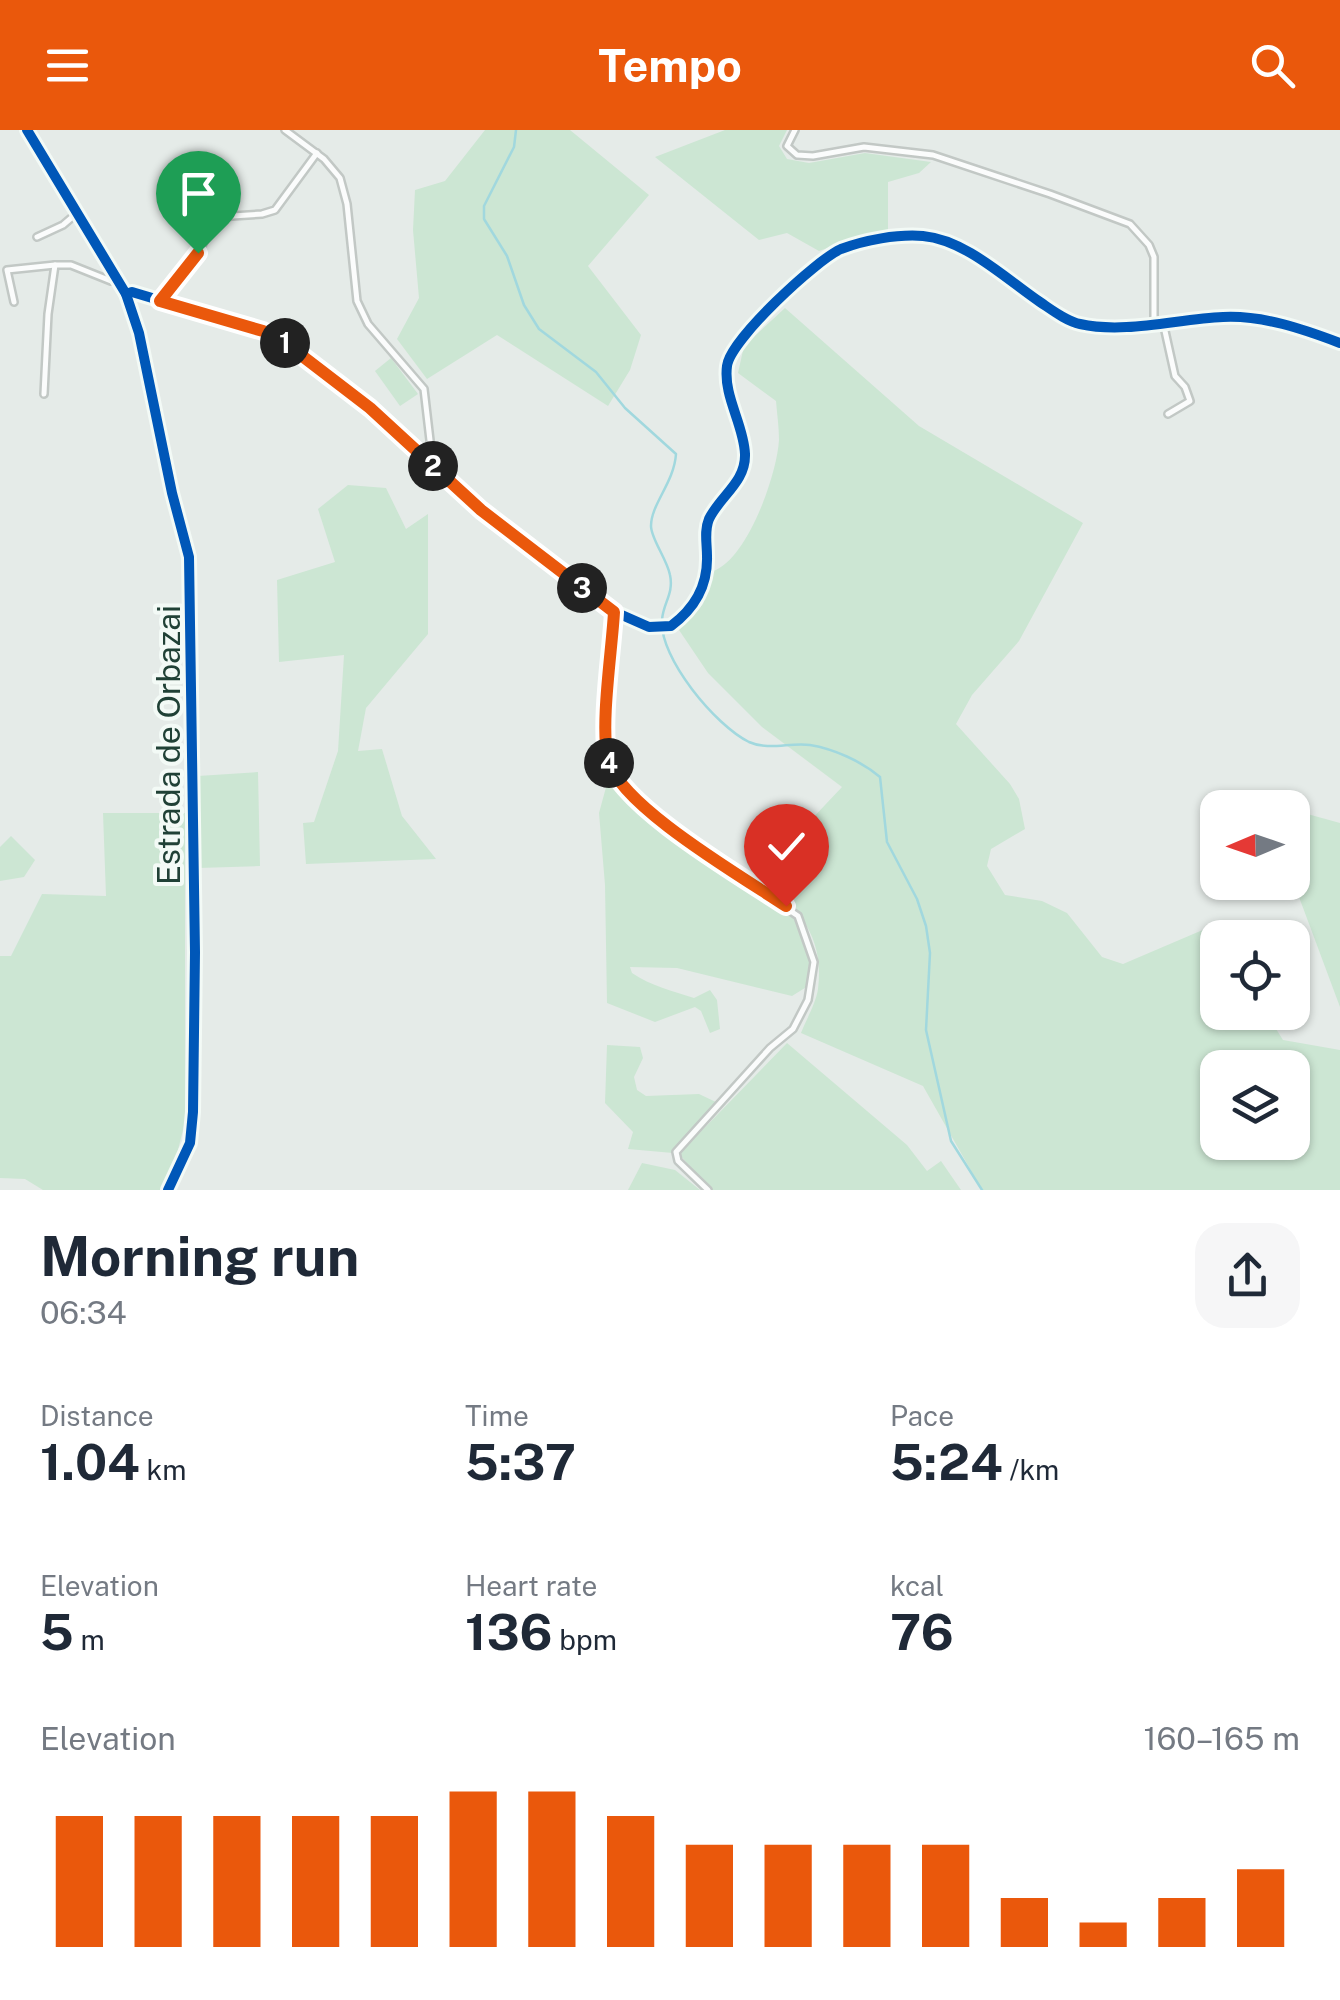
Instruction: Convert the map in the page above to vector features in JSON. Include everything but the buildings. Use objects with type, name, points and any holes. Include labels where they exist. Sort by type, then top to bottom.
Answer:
[{"type":"street","points":[[27,130],[127,298],[132,292],[263,331],[284,342],[370,408],[481,510],[614,612],[649,627],[671,626],[698,597],[706,580],[706,534],[710,519],[744,467],[745,450],[726,379],[727,362],[735,346],[812,268],[838,250],[901,236],[926,236],[972,255],[1077,324],[1258,318],[1340,343]]},
{"type":"street","points":[[285,130],[317,153],[340,178],[347,204],[357,300],[368,324],[424,390],[433,466]]},
{"type":"street","points":[[795,130],[787,146],[798,155],[864,147],[933,155],[1130,224],[1140,232],[1154,257],[1154,323]]},
{"type":"street","points":[[160,301],[198,253],[217,218],[274,210],[317,153]]},
{"type":"street","points":[[37,237],[63,225],[77,213]]},
{"type":"street","points":[[44,394],[55,265]]},
{"type":"street","points":[[14,302],[7,270],[71,266],[111,281],[115,279]]},
{"type":"street","name":"Estrada de Orbazai","points":[[127,298],[189,557],[192,585],[194,1112],[190,1143],[168,1190]]},
{"type":"street","points":[[1164,322],[1175,364],[1174,376],[1186,387],[1190,401],[1168,414]]},
{"type":"street","points":[[425,459],[434,452]]},
{"type":"street","points":[[614,612],[606,738],[608,762],[619,782],[698,848],[798,916],[814,962],[808,1000],[793,1029],[770,1048],[676,1152],[678,1161],[708,1190]]},
{"type":"green space","points":[[485,130],[570,130],[649,195],[588,266],[641,335],[630,370],[608,406],[497,335],[427,379],[397,339],[419,298],[413,230],[415,190],[445,181]]},
{"type":"green space","points":[[725,130],[787,130],[779,146],[787,159],[809,163],[865,153],[931,162],[919,173],[888,182],[888,232],[819,251],[787,233],[759,240],[655,157]]},
{"type":"green space","points":[[785,308],[919,426],[1083,523],[1019,641],[972,695],[956,724],[1019,799],[1025,829],[991,849],[987,866],[1005,895],[1042,901],[1067,913],[1102,957],[1123,964],[1200,931],[1200,1030],[1277,1030],[1283,1040],[1340,1050],[1340,1190],[982,1190],[923,1086],[801,1033],[818,989],[817,952],[796,911],[758,876],[842,787],[762,727],[708,673],[679,630],[703,604],[713,571],[726,564],[748,534],[773,474],[779,435],[776,401],[738,373],[744,346]]},
{"type":"green space","points":[[391,358],[418,394],[400,406],[375,371]]},
{"type":"green space","points":[[348,485],[386,488],[406,529],[428,514],[428,634],[366,708],[358,751],[382,749],[402,816],[436,859],[306,864],[303,823],[314,822],[338,751],[344,655],[279,662],[277,580],[335,562],[318,509]]},
{"type":"green space","points":[[258,772],[260,866],[198,868],[198,776]]},
{"type":"green space","points":[[608,780],[691,848],[799,922],[812,958],[808,986],[792,996],[677,968],[630,967],[632,973],[647,981],[694,998],[710,990],[717,1000],[720,1029],[710,1033],[701,1011],[695,1007],[655,1022],[607,1003],[599,813]]},
{"type":"green space","points":[[103,813],[185,813],[185,1122],[168,1190],[43,1190],[25,1179],[0,1178],[0,956],[11,956],[42,894],[106,896]]},
{"type":"green space","points":[[1310,815],[1340,823],[1340,1007],[1300,900],[1310,900]]},
{"type":"green space","points":[[11,836],[35,860],[24,877],[0,881],[0,847]]},
{"type":"green space","points":[[787,1043],[907,1145],[927,1171],[941,1161],[961,1190],[711,1190],[679,1154]]},
{"type":"green space","points":[[607,1045],[640,1047],[643,1058],[634,1077],[637,1090],[646,1096],[699,1094],[718,1103],[673,1153],[628,1149],[633,1132],[605,1103]]},
{"type":"green space","points":[[642,1163],[675,1170],[700,1190],[628,1190]]},
{"type":"waterway","points":[[516,130],[514,147],[484,206],[484,219],[507,256],[524,305],[539,329],[596,372],[625,408],[676,454],[651,526],[670,575],[671,588],[662,620],[670,653],[680,671],[721,722],[749,742],[819,747],[856,761],[880,777],[887,842],[917,899],[926,926],[930,953],[926,1030],[951,1141],[982,1190]]},
{"type":"cycle path","points":[[27,130],[126,294],[139,333],[189,557],[195,952],[193,1112],[190,1143],[168,1190]]},
{"type":"cycle path","points":[[126,294],[132,292],[263,331],[284,342],[370,408],[481,510],[615,612],[649,627],[671,626],[698,596],[707,567],[709,519],[737,481],[744,464],[744,443],[727,377],[732,354],[776,302],[841,249],[892,237],[939,239],[985,262],[1054,312],[1080,324],[1133,327],[1205,318],[1253,318],[1340,343]]},
{"type":"route","points":[[198,253],[160,301],[263,331],[284,342],[370,408],[481,510],[614,612],[606,738],[608,762],[619,782],[698,848],[786,906]]}]
